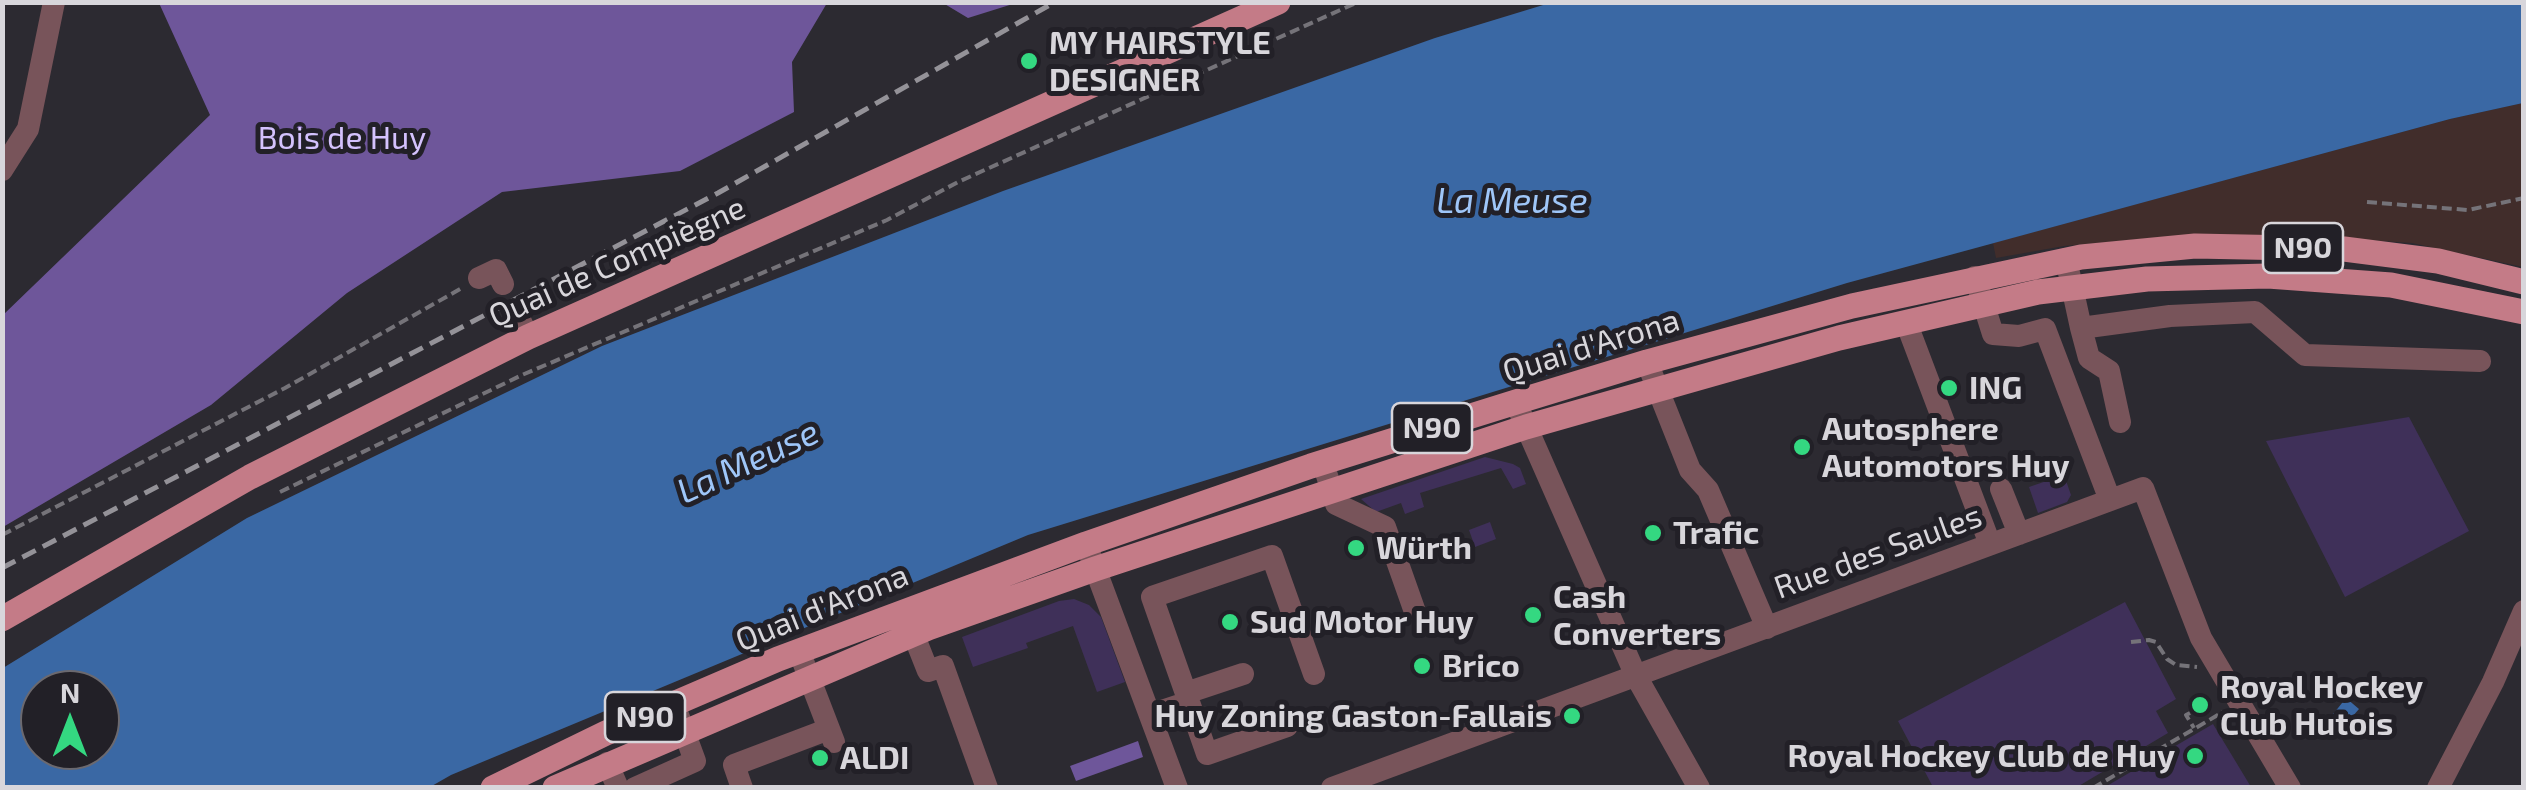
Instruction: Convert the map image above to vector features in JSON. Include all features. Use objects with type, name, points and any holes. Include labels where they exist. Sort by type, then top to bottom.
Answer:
[{"type":"main road","name":"Quai de Compiègne","points":[[2,619],[250,477],[528,337],[1278,2]]},
{"type":"main road","name":"Quai d'Arona","points":[[493,788],[798,651],[1086,544],[1516,402],[1852,306],[2066,260],[2195,246],[2344,249],[2438,261],[2524,282]]},
{"type":"main road","name":"Quai d'Arona","points":[[570,784],[607,763],[914,634],[1095,569],[1526,427],[1839,338],[1984,304],[2147,279],[2268,276],[2391,285],[2524,312]]},
{"type":"street","points":[[2,170],[28,129],[54,2]]},
{"type":"street","points":[[2066,260],[2089,358],[2109,371],[2120,422]]},
{"type":"street","points":[[479,278],[496,270],[503,284]]},
{"type":"street","points":[[1976,277],[1993,334],[2019,336],[2045,329],[2110,500]]},
{"type":"street","points":[[2081,328],[2170,316],[2254,312],[2305,355],[2480,362]]},
{"type":"street","points":[[517,313],[528,337]]},
{"type":"street","points":[[1906,322],[1990,544]]},
{"type":"street","points":[[1647,362],[1690,470],[1708,490],[1767,628]]},
{"type":"street","points":[[1516,402],[1636,676],[1699,788]]},
{"type":"street","points":[[1323,463],[1336,504],[1385,527],[1414,609]]},
{"type":"street","name":"Rue des Saules","points":[[1332,788],[2143,488],[2201,638],[2214,659]]},
{"type":"street","points":[[2001,489],[2019,534]]},
{"type":"street","points":[[1086,544],[1177,788]]},
{"type":"street","points":[[1288,726],[1206,754],[1152,596],[1272,556],[1314,674]]},
{"type":"street","points":[[904,610],[928,672],[943,666],[987,788]]},
{"type":"street","points":[[2438,788],[2493,682],[2524,610]]},
{"type":"street","points":[[742,788],[734,764],[832,735],[798,651]]},
{"type":"street","points":[[2214,659],[2290,788]]},
{"type":"street","points":[[1150,715],[1243,674]]},
{"type":"street","points":[[636,788],[695,761],[674,704]]},
{"type":"street","points":[[607,763],[618,788]]},
{"type":"path","points":[[280,492],[522,375],[887,220],[958,182],[1358,2]]},
{"type":"path","points":[[2367,202],[2468,210],[2524,198]]},
{"type":"path","points":[[2,535],[285,388],[479,278]]},
{"type":"path","points":[[2131,642],[2156,642],[2176,665],[2201,667],[2214,659]]},
{"type":"path","points":[[2190,713],[2186,715],[2194,728]]},
{"type":"path","points":[[2092,788],[2201,724]]},
{"type":"shaded area","points":[[2523,103],[2523,267],[2412,243],[2289,235],[2176,236],[2064,246],[1996,258],[1993,243],[2450,119]]},
{"type":"shaded area","points":[[2409,417],[2469,531],[2345,597],[2266,441]]},
{"type":"shaded area","points":[[1485,457],[1520,468],[1526,484],[1513,489],[1501,468],[1420,493],[1424,507],[1405,514],[1401,503],[1376,512],[1361,499]]},
{"type":"shaded area","points":[[2064,475],[2071,495],[2067,502],[2038,513],[2029,487]]},
{"type":"shaded area","points":[[1490,522],[1496,539],[1475,547],[1469,530]]},
{"type":"shaded area","points":[[1074,599],[1089,605],[1101,617],[1125,682],[1097,692],[1073,626],[1026,643],[1028,648],[973,667],[962,637]]},
{"type":"shaded area","points":[[2125,602],[2176,699],[2156,711],[2168,733],[2077,787],[1933,787],[1898,721]]},
{"type":"shaded area","name":"Royal Hockey Club de Huy","points":[[2213,724],[2251,787],[2105,787]]},
{"type":"green space","name":"Bois de Huy","points":[[159,3],[827,3],[792,62],[794,112],[680,171],[502,192],[347,293],[211,405],[3,527],[3,315],[210,115]]},
{"type":"green space","points":[[943,3],[1016,3],[968,18]]},
{"type":"green space","points":[[1138,741],[1143,757],[1076,781],[1070,766]]},
{"type":"water","name":"La Meuse","points":[[1553,2],[2523,3],[2523,103],[2450,119],[1847,283],[1028,535],[430,787],[3,787],[3,668],[247,518],[602,346],[1003,191],[1435,38]]},
{"type":"water","points":[[2346,698],[2359,709],[2338,733],[2326,723]]},
{"type":"railway","points":[[2,568],[718,193],[1055,2]]},
{"type":"place","name":"MY HAIRSTYLE DESIGNER","points":[[1029,61]]},
{"type":"place","name":"ING","points":[[1949,388]]},
{"type":"place","name":"Autosphere Automotors Huy","points":[[1802,447]]},
{"type":"place","name":"Trafic","points":[[1653,533]]},
{"type":"place","name":"Würth","points":[[1356,548]]},
{"type":"place","name":"Cash Converters","points":[[1533,615]]},
{"type":"place","name":"Sud Motor Huy","points":[[1230,622]]},
{"type":"place","name":"Brico","points":[[1422,666]]},
{"type":"place","name":"Royal Hockey Club Hutois","points":[[2200,705]]},
{"type":"place","name":"Huy Zoning Gaston-Fallais","points":[[1572,716]]},
{"type":"place","name":"Royal Hockey Club de Huy","points":[[2195,756]]},
{"type":"place","name":"ALDI","points":[[820,758]]}]
